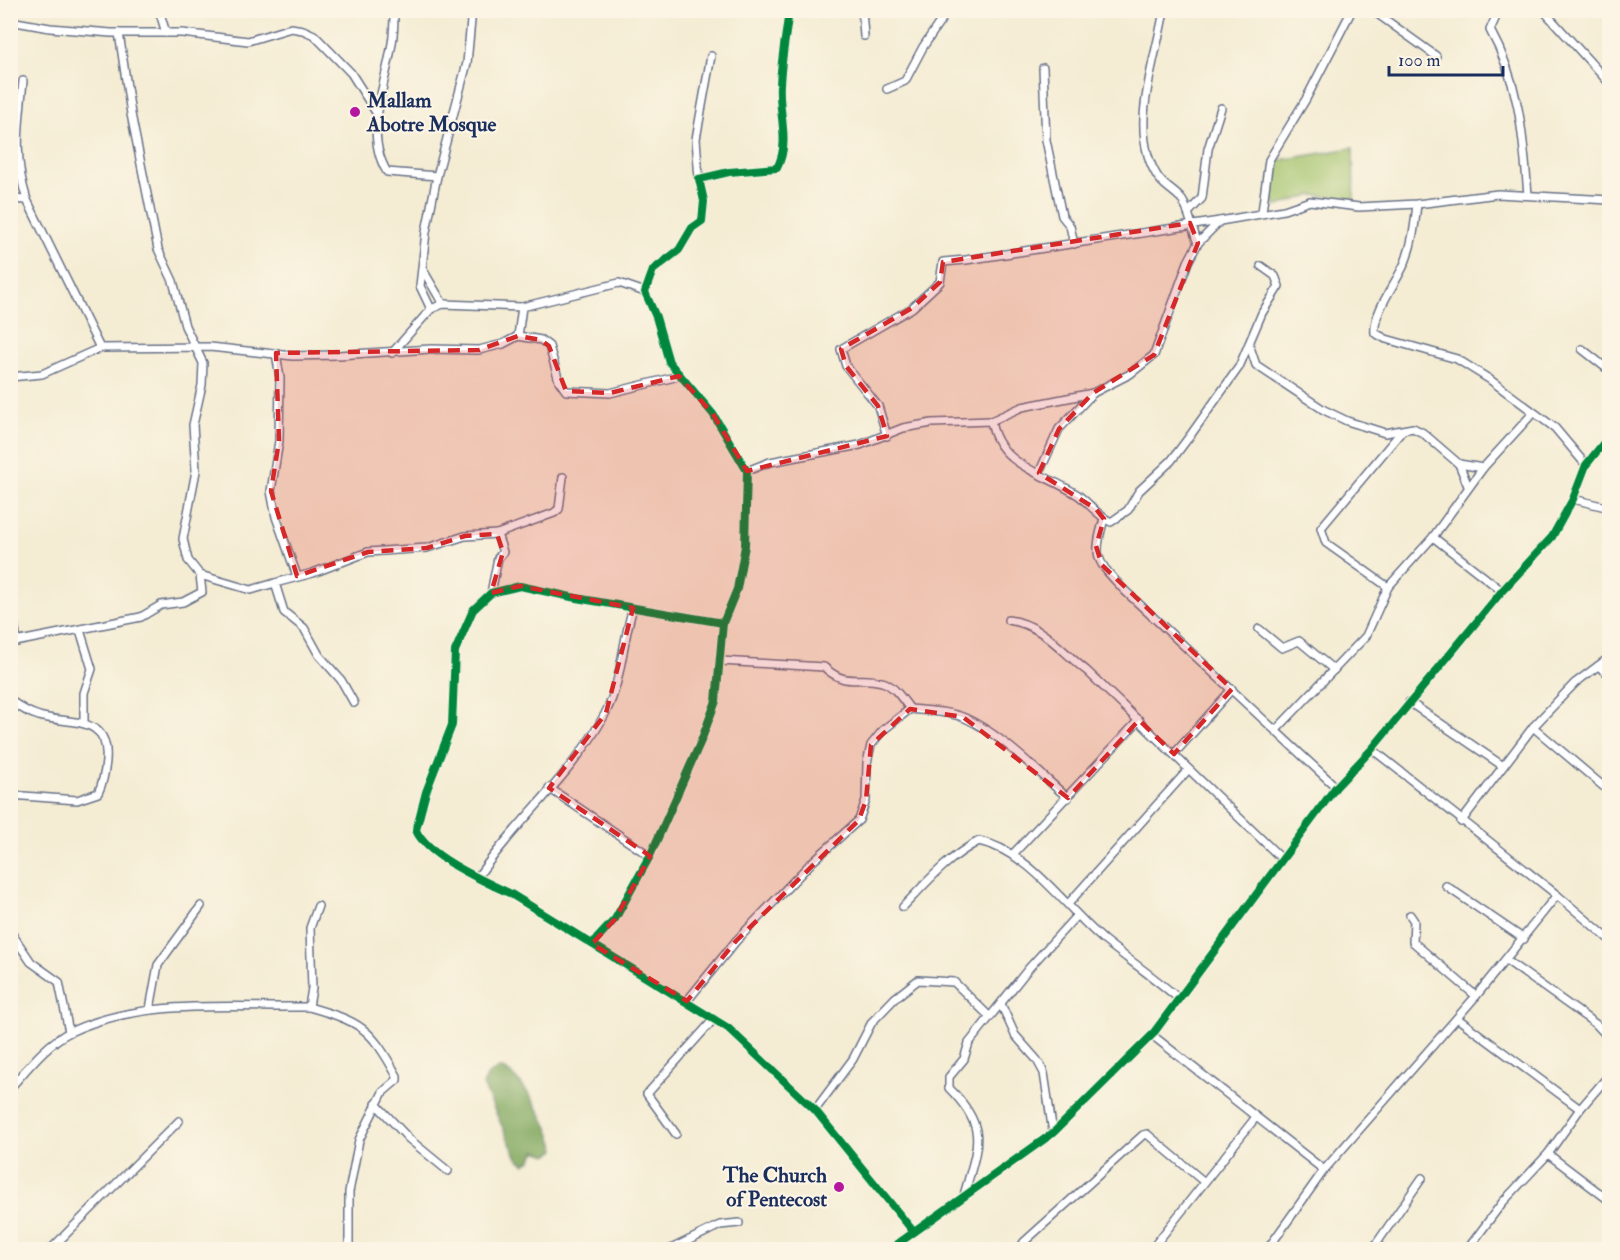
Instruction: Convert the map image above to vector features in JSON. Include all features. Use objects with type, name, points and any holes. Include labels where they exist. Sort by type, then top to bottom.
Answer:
[{"type":"street","points":[[159,10],[166,33]]},
{"type":"street","points":[[394,10],[393,42],[377,114],[378,152],[387,172],[437,176]]},
{"type":"street","points":[[431,309],[420,286],[426,232],[437,176],[467,63],[471,43],[472,10]]},
{"type":"street","points":[[699,179],[729,172],[777,168],[784,149],[780,88],[789,10]]},
{"type":"street","points":[[862,10],[864,36]]},
{"type":"street","points":[[887,89],[905,81],[922,46],[948,10]]},
{"type":"street","points":[[1164,10],[1153,72],[1147,87],[1143,135],[1155,173],[1164,187],[1181,199],[1198,243]]},
{"type":"street","points":[[1262,212],[1269,160],[1306,99],[1352,10]]},
{"type":"street","points":[[1372,10],[1436,56]]},
{"type":"street","points":[[1499,10],[1490,30],[1505,56],[1514,86],[1521,117],[1528,195]]},
{"type":"street","points":[[1543,10],[1610,84]]},
{"type":"street","points":[[10,21],[50,28],[119,33],[166,33],[248,41],[291,28],[303,30],[314,35],[351,73],[377,114]]},
{"type":"street","points":[[119,33],[131,114],[158,249],[172,281],[185,326],[198,348],[203,363],[202,385],[193,425],[196,471],[183,539],[188,560],[201,575],[251,590],[368,552],[427,548],[465,536],[497,534],[554,513],[559,509],[563,477]]},
{"type":"street","points":[[592,944],[615,919],[650,856],[683,786],[716,701],[723,623],[737,589],[745,546],[747,471],[698,392],[679,376],[669,362],[656,317],[645,292],[653,270],[679,250],[692,228],[702,221],[704,201],[699,179],[696,139],[711,56]]},
{"type":"street","points":[[1042,68],[1046,140],[1062,216],[1070,226],[1074,244]]},
{"type":"street","points":[[23,81],[17,144],[18,173],[27,200],[100,348]]},
{"type":"street","points":[[1188,213],[1202,198],[1208,149],[1221,108]]},
{"type":"street","points":[[887,436],[878,406],[846,366],[841,349],[912,308],[919,298],[940,282],[944,261],[1074,244],[1190,223],[1220,221],[1284,210],[1310,201],[1359,207],[1417,204],[1477,196],[1528,195],[1610,201]]},
{"type":"street","points":[[10,199],[27,200]]},
{"type":"street","points":[[1417,204],[1415,228],[1406,262],[1376,321],[1375,333],[1386,339],[1457,359],[1489,379],[1555,428],[1586,465]]},
{"type":"street","points":[[747,471],[770,462],[842,449],[887,436],[903,428],[932,423],[991,421],[1022,407],[1093,393],[1130,374],[1154,355],[1177,287],[1198,243],[1220,221]]},
{"type":"street","points":[[991,421],[993,436],[1000,448],[1019,465],[1039,473],[1079,496],[1104,519],[1111,522],[1128,510],[1139,491],[1171,461],[1239,367],[1262,313],[1279,286],[1275,276],[1261,266]]},
{"type":"street","points":[[423,270],[443,304]]},
{"type":"street","points":[[392,352],[431,309],[443,304],[522,307],[619,283],[645,292]]},
{"type":"street","points":[[518,336],[522,307]]},
{"type":"street","points":[[10,377],[42,374],[100,348],[198,348],[293,356],[431,349],[479,350],[503,344],[518,336],[541,340],[549,346],[559,381],[566,392],[610,393],[679,376]]},
{"type":"street","points":[[1250,344],[1256,365],[1299,396],[1347,421],[1385,433],[1413,428],[1423,433],[1459,464],[1468,486]]},
{"type":"street","points":[[1582,349],[1610,371]]},
{"type":"street","points":[[276,353],[280,378],[279,441],[271,491],[276,517],[297,576]]},
{"type":"street","points":[[1239,367],[1256,365]]},
{"type":"street","points":[[1039,473],[1059,429],[1093,393]]},
{"type":"street","points":[[1277,729],[1366,636],[1388,587],[1434,537],[1468,486],[1533,413]]},
{"type":"street","points":[[1388,587],[1326,543],[1321,528],[1401,431]]},
{"type":"street","points":[[889,1250],[1053,1133],[1152,1035],[1336,787],[1372,749],[1502,591],[1552,537],[1573,499],[1586,465],[1610,435]]},
{"type":"street","points":[[1459,464],[1483,468]]},
{"type":"street","points":[[1573,499],[1610,508]]},
{"type":"street","points":[[1104,519],[1096,546],[1102,565],[1124,590],[1277,729],[1336,787]]},
{"type":"street","points":[[491,593],[498,558],[503,552],[497,534]]},
{"type":"street","points":[[1434,537],[1502,591]]},
{"type":"street","points":[[10,600],[14,642],[141,617],[161,605],[192,598],[202,592],[201,575]]},
{"type":"street","points":[[275,583],[284,612],[304,628],[319,655],[341,680],[354,703]]},
{"type":"street","points":[[723,623],[520,586],[491,593],[473,610],[455,651],[453,725],[426,792],[416,830],[426,845],[477,878],[511,894],[728,1028],[815,1110],[914,1231]]},
{"type":"street","points":[[477,878],[505,839],[590,739],[606,713],[616,685],[626,631],[633,608]]},
{"type":"street","points":[[1008,620],[1024,622],[1038,628],[1139,720],[1282,859]]},
{"type":"street","points":[[1259,629],[1282,648],[1299,641],[1334,670]]},
{"type":"street","points":[[80,630],[92,669],[84,693],[84,723]]},
{"type":"street","points":[[1461,822],[1533,727],[1575,684],[1610,657]]},
{"type":"street","points":[[721,661],[824,667],[837,679],[884,682],[901,696],[910,709]]},
{"type":"street","points":[[1598,666],[1610,675]]},
{"type":"street","points":[[1174,754],[1232,689]]},
{"type":"street","points":[[10,700],[23,710],[40,717],[84,723],[96,729],[103,737],[106,749],[102,785],[98,793],[77,800],[10,795]]},
{"type":"street","points":[[1409,702],[1503,766]]},
{"type":"street","points":[[687,1001],[736,941],[812,862],[859,820],[866,800],[867,762],[871,745],[883,729],[910,709],[963,717],[984,729],[1068,798]]},
{"type":"street","points":[[1013,855],[1139,720]]},
{"type":"street","points":[[1533,727],[1610,792]]},
{"type":"street","points":[[1372,749],[1461,822],[1557,895],[1610,940]]},
{"type":"street","points":[[1068,904],[1188,770]]},
{"type":"street","points":[[549,788],[650,856]]},
{"type":"street","points":[[903,907],[929,879],[979,841],[1013,855],[1105,941],[1145,969],[1178,998]]},
{"type":"street","points":[[1446,886],[1524,939]]},
{"type":"street","points":[[1267,1250],[1324,1170],[1476,996],[1557,895]]},
{"type":"street","points":[[150,1009],[158,965],[201,906]]},
{"type":"street","points":[[309,1007],[312,988],[310,928],[318,906]]},
{"type":"street","points":[[964,1195],[977,1142],[976,1125],[968,1107],[949,1088],[949,1077],[964,1059],[969,1043],[1029,968],[1077,915]]},
{"type":"street","points":[[1410,915],[1414,921],[1413,942],[1476,996]]},
{"type":"street","points":[[10,931],[31,962],[59,982],[69,1032]]},
{"type":"street","points":[[1506,960],[1597,1025],[1610,1039]]},
{"type":"street","points":[[815,1110],[853,1059],[872,1022],[895,998],[918,980],[954,982],[990,1017]]},
{"type":"street","points":[[1001,1004],[1015,1035],[1037,1060],[1044,1073],[1053,1133]]},
{"type":"street","points":[[10,1088],[52,1045],[69,1032],[121,1015],[150,1009],[309,1007],[357,1023],[378,1045],[397,1080],[383,1092],[359,1140],[351,1172],[349,1250]]},
{"type":"street","points":[[1457,1018],[1580,1108]]},
{"type":"street","points":[[676,1134],[647,1094],[714,1019]]},
{"type":"street","points":[[1152,1035],[1324,1170]]},
{"type":"street","points":[[1467,1250],[1502,1203],[1548,1154],[1580,1108],[1610,1074]]},
{"type":"street","points":[[376,1104],[409,1139],[448,1172]]},
{"type":"street","points":[[1151,1250],[1203,1181],[1256,1117]]},
{"type":"street","points":[[50,1250],[179,1121]]},
{"type":"street","points":[[1019,1250],[1024,1242],[1143,1135],[1147,1134],[1203,1181]]},
{"type":"street","points":[[1548,1154],[1610,1201]]},
{"type":"street","points":[[1372,1250],[1422,1178]]},
{"type":"street","points":[[1603,1195],[1610,1186]]},
{"type":"street","points":[[669,1250],[720,1225],[739,1222]]},
{"type":"highlighted area","points":[[1190,223],[1198,243],[1154,355],[1093,393],[1059,429],[1039,473],[1096,509],[1104,519],[1096,546],[1102,565],[1232,689],[1174,754],[1139,720],[1068,798],[963,717],[910,709],[871,745],[866,800],[859,820],[736,941],[687,1001],[592,944],[615,919],[650,856],[549,788],[606,713],[633,608],[520,586],[491,593],[503,552],[497,534],[465,536],[427,548],[368,552],[297,576],[271,491],[279,441],[276,353],[479,350],[518,336],[541,340],[549,346],[566,391],[610,393],[679,376],[713,414],[747,471],[887,436],[878,406],[846,366],[841,349],[912,308],[940,282],[943,262]]},
{"type":"green space","points":[[1353,148],[1354,199],[1311,195],[1275,207],[1271,184],[1275,161]]},
{"type":"green space","points":[[499,1068],[508,1072],[526,1091],[542,1116],[556,1150],[548,1155],[536,1151],[531,1160],[525,1164],[517,1158],[483,1085],[488,1075]]},
{"type":"cycle path","points":[[592,944],[615,919],[650,856],[701,741],[716,701],[723,623],[737,589],[745,546],[747,471],[713,414],[669,362],[656,317],[645,292],[653,270],[679,250],[692,228],[702,221],[704,201],[699,179],[729,172],[777,168],[784,138],[780,85],[789,10]]},
{"type":"cycle path","points":[[889,1250],[1053,1133],[1152,1035],[1336,787],[1372,749],[1502,591],[1552,537],[1573,499],[1586,465],[1610,435]]},
{"type":"cycle path","points":[[723,623],[520,586],[491,593],[473,610],[455,651],[452,725],[426,792],[416,830],[422,840],[444,859],[511,894],[728,1028],[815,1110],[913,1231]]},
{"type":"place","name":"Mallam Abotre Mosque","points":[[355,112]]},
{"type":"place","name":"The Church of Pentecost","points":[[839,1187]]}]
